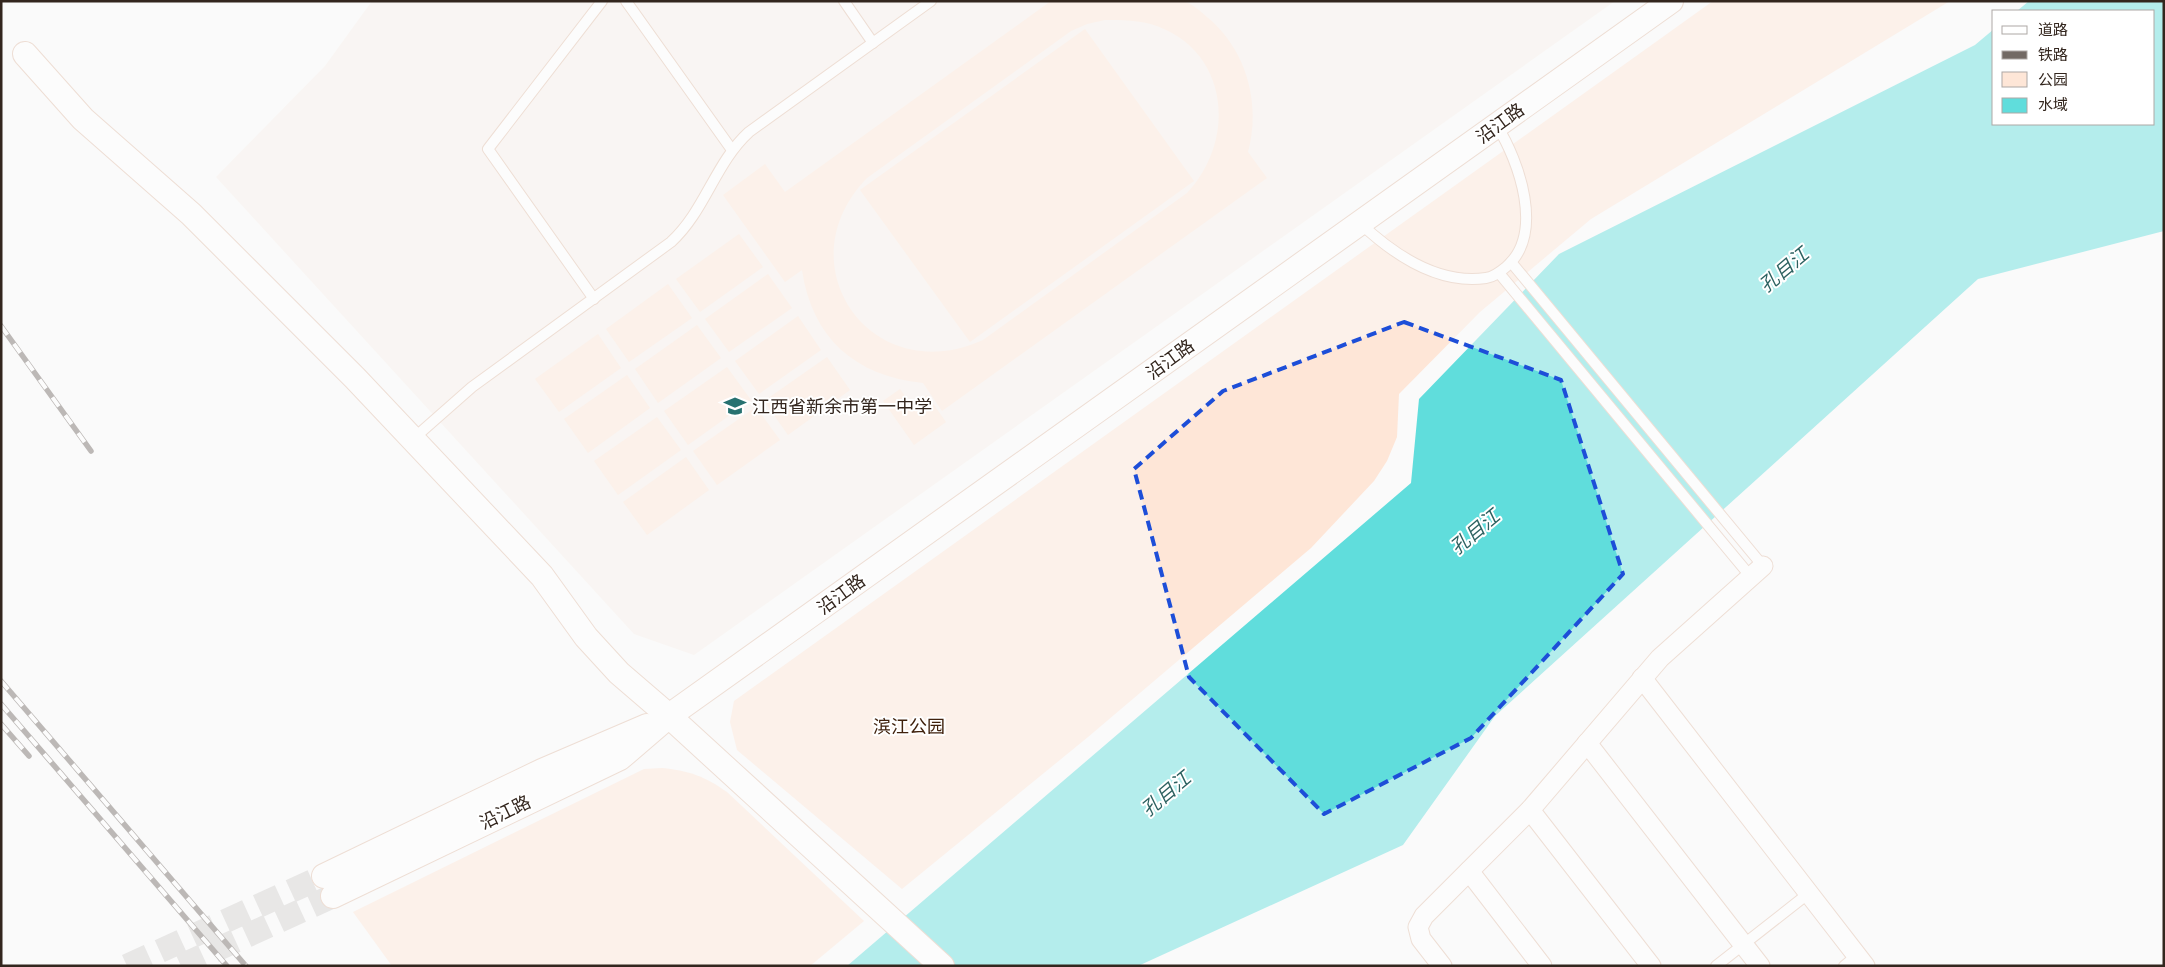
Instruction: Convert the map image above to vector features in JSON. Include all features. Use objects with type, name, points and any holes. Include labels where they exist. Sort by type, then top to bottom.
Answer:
[{"type":"street","name":"沿江路","points":[[328,886],[620,758],[669,716],[1671,1]]},
{"type":"street","points":[[24,54],[83,119],[191,214],[355,378],[542,576],[602,656],[942,966]]},
{"type":"street","points":[[1433,962],[1421,939],[1418,927],[1424,916],[1530,810],[1642,678],[1679,640],[1757,572]]},
{"type":"street","points":[[1642,678],[1809,893],[1856,962]]},
{"type":"street","points":[[1587,743],[1760,966]]},
{"type":"street","points":[[1530,810],[1651,966]]},
{"type":"street","points":[[1469,871],[1542,966]]},
{"type":"lane","points":[[594,299],[488,149],[602,1]]},
{"type":"lane","points":[[626,1],[732,150]]},
{"type":"lane","points":[[844,1],[873,43]]},
{"type":"lane","points":[[413,439],[472,387],[661,251],[680,233],[697,212],[732,150],[758,124],[931,1]]},
{"type":"lane","points":[[1360,223],[1393,250],[1428,270],[1468,278],[1487,278],[1499,273],[1516,256],[1523,239],[1525,202],[1516,163],[1509,145],[1497,126]]},
{"type":"lane","points":[[1511,262],[1739,538],[1757,572]]},
{"type":"lane","points":[[1499,273],[1727,548],[1757,572]]},
{"type":"lane","points":[[1716,966],[1809,893]]},
{"type":"highlighted area","points":[[1404,322],[1561,380],[1623,574],[1471,738],[1324,814],[1189,677],[1134,469],[1223,391]]},
{"type":"shaded area","name":"江西省新余市第一中学","points":[[372,1],[1615,1],[694,655],[634,634],[216,177],[325,66]]},
{"type":"green space","points":[[1051,1],[1177,1],[1194,6],[1221,30],[1241,62],[1247,79],[1253,115],[1252,134],[1248,152],[1267,178],[942,411],[923,383],[899,379],[877,372],[857,362],[841,349],[827,334],[816,315],[807,294],[802,270],[785,282],[723,195],[765,164],[785,192]],"holes":[[[1105,20],[1131,21],[1157,26],[1181,39],[1199,56],[1211,77],[1218,100],[1218,124],[1213,149],[1203,172],[1187,193],[983,340],[942,351],[906,348],[875,334],[852,310],[837,280],[834,247],[843,212],[867,178],[1071,31],[1087,24]]]},
{"type":"green space","name":"滨江公园","points":[[1713,1],[1950,1],[1591,219],[1480,312],[1399,394],[1397,437],[1387,461],[1374,481],[1311,548],[1088,737],[902,889],[737,750],[730,722],[734,701]]},
{"type":"green space","points":[[1085,29],[1194,181],[970,342],[860,190]]},
{"type":"green space","points":[[739,234],[763,267],[700,312],[676,279]]},
{"type":"green space","points":[[768,274],[792,308],[729,352],[705,319]]},
{"type":"green space","points":[[668,284],[692,318],[629,362],[606,329]]},
{"type":"green space","points":[[798,316],[821,350],[759,394],[735,361]]},
{"type":"green space","points":[[697,325],[721,358],[658,403],[635,369]]},
{"type":"green space","points":[[598,334],[621,368],[559,412],[535,379]]},
{"type":"green space","points":[[827,357],[850,390],[788,435],[764,401]]},
{"type":"green space","points":[[727,367],[751,400],[688,445],[664,411]]},
{"type":"green space","points":[[627,375],[650,408],[588,453],[564,419]]},
{"type":"green space","points":[[900,389],[912,406],[927,395],[946,422],[914,445],[883,401]]},
{"type":"green space","points":[[756,407],[780,440],[717,485],[693,451]]},
{"type":"green space","points":[[657,417],[681,450],[618,495],[594,461]]},
{"type":"green space","points":[[686,457],[709,490],[647,535],[623,502]]},
{"type":"green space","points":[[662,768],[696,775],[727,792],[864,921],[810,966],[392,966],[353,912],[644,769]]},
{"type":"water","name":"孔目江","points":[[2029,1],[2164,1],[2164,231],[1978,279],[1495,716],[1403,845],[1138,966],[847,966],[1411,483],[1419,399],[1559,254],[1975,45],[1992,31],[1992,125],[2155,125],[2155,10],[2018,10]]},
{"type":"tunnel","points":[[127,966],[324,876]]},
{"type":"tunnel","points":[[181,966],[333,896]]},
{"type":"railway","points":[[1,326],[91,451]]},
{"type":"railway","points":[[1,681],[246,966]]},
{"type":"railway","points":[[1,704],[227,966]]},
{"type":"railway","points":[[1,724],[29,756]]},
{"type":"place","name":"江西省新余市第一中学","points":[[735,406]]}]
